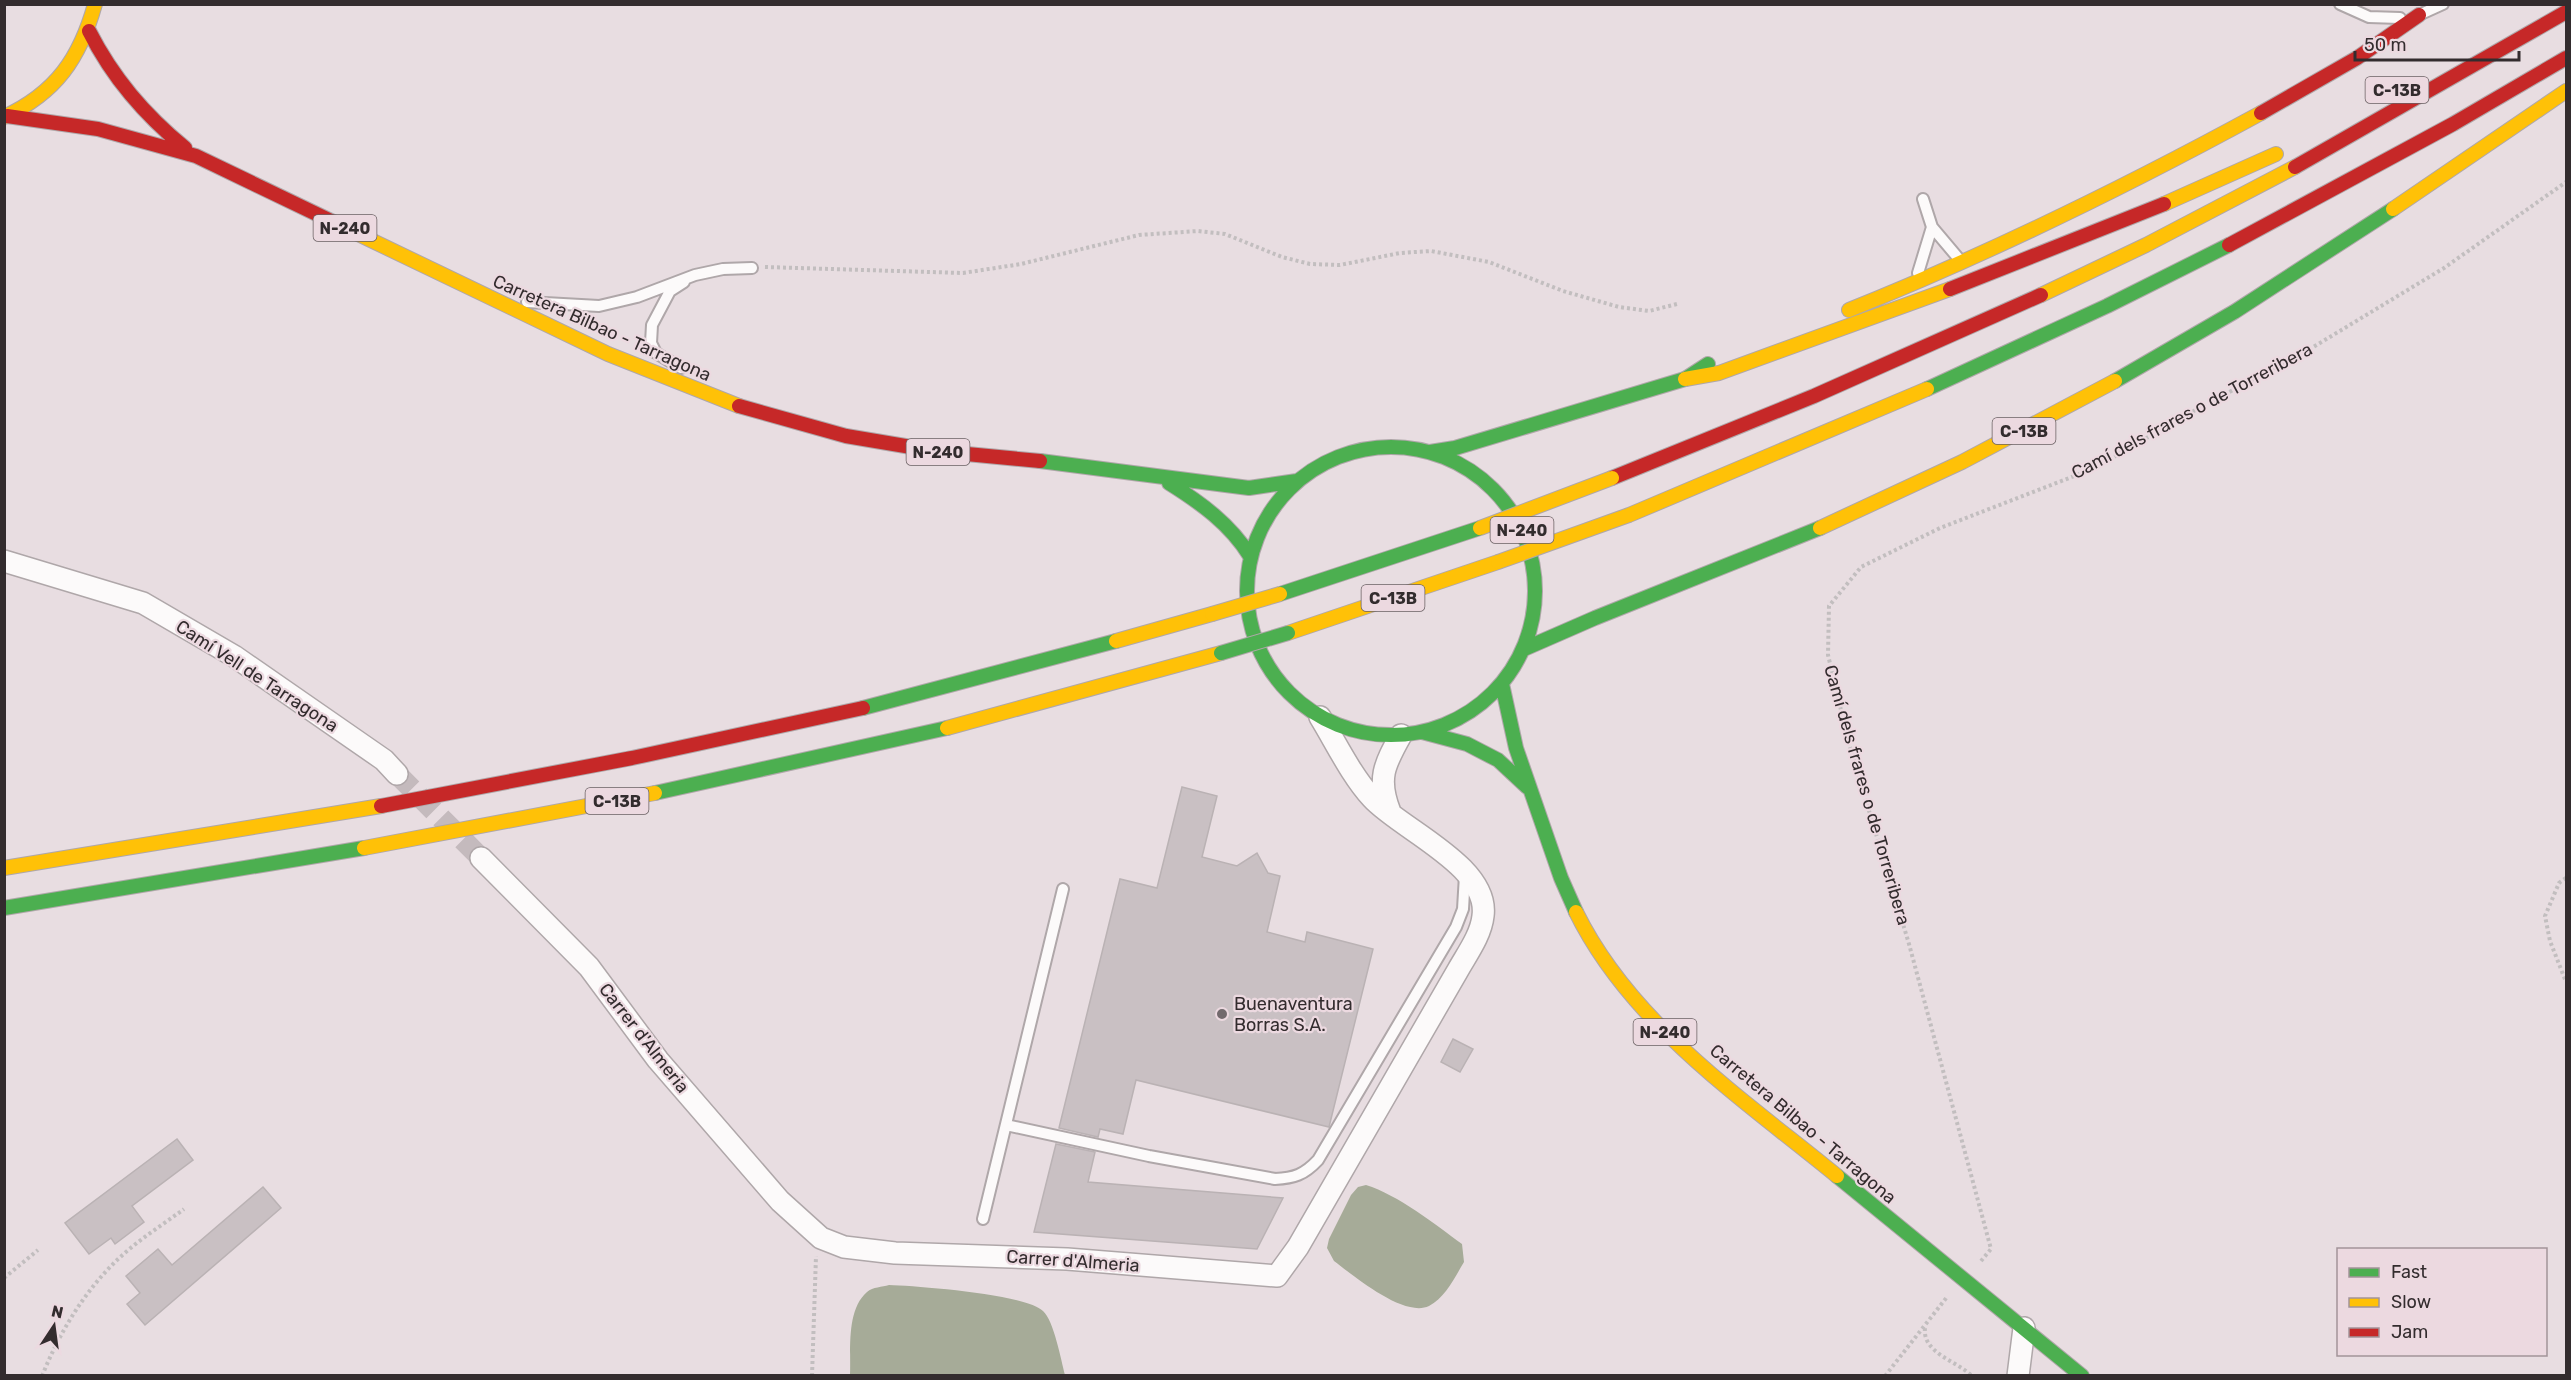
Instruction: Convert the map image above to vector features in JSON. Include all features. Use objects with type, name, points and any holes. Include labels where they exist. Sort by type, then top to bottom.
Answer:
[{"type":"main road","name":"N-240","points":[[6,117],[35,101],[61,78],[89,31],[95,4]]},
{"type":"main road","name":"C-13B","points":[[4,868],[382,805],[720,739],[972,681],[1280,594],[1480,528],[1708,441],[1966,330],[2136,250],[2332,147],[2566,12]]},
{"type":"main road","points":[[1684,379],[1716,360],[1830,318],[1963,263],[2082,207],[2206,143],[2373,48],[2396,34],[2419,15]]},
{"type":"main road","name":"N-240","points":[[89,31],[120,87],[152,121],[196,156]]},
{"type":"main road","name":"C-13B","points":[[4,908],[370,847],[761,771],[909,738],[1288,633],[1629,515],[1876,414],[2133,294],[2386,163],[2566,58]]},
{"type":"main road","name":"C-13B","points":[[1524,649],[1578,623],[1716,572],[1834,522],[1964,461],[2087,398],[2179,346],[2293,275],[2566,91]]},
{"type":"main road","name":"N-240","points":[[6,117],[98,129],[196,156]]},
{"type":"main road","points":[[1430,452],[1455,448],[1684,379],[1719,373],[1928,298],[2141,213],[2287,148]]},
{"type":"main road","name":"Carretera Bilbao - Tarragona","points":[[196,156],[608,354],[721,400],[785,420],[885,444],[1082,465],[1160,478]]},
{"type":"main road","name":"N-240","points":[[1411,734],[1466,715],[1502,684],[1524,649],[1534,610],[1535,589],[1529,548],[1522,530],[1505,503],[1484,481],[1467,469],[1430,452],[1390,447],[1350,453],[1330,460],[1297,481],[1272,507],[1255,539],[1250,556],[1246,598],[1254,639],[1274,676],[1303,706],[1320,717],[1359,732],[1411,734],[1467,744],[1498,760],[1528,788]]},
{"type":"main road","name":"N-240","points":[[1160,478],[1249,488],[1297,481]]},
{"type":"main road","name":"N-240","points":[[1160,478],[1212,510],[1241,540],[1250,556]]},
{"type":"main road","name":"N-240","points":[[1502,684],[1507,723],[1528,788]]},
{"type":"main road","name":"Carretera Bilbao - Tarragona","points":[[1528,788],[1574,909],[1595,948],[1627,992],[1670,1036],[1720,1080],[2082,1376]]},
{"type":"street","name":"Camí Vell de Tarragona","points":[[4,561],[143,603],[234,656],[384,760],[397,774]]},
{"type":"street","name":"Carrer d'Almeria","points":[[481,858],[589,967],[658,1060],[780,1201],[820,1238],[844,1247],[895,1252],[1045,1258],[1277,1276],[1298,1247],[1480,929],[1484,905],[1465,872],[1372,798],[1320,717]]},
{"type":"street","points":[[1390,812],[1382,792],[1382,775],[1411,734]]},
{"type":"street","points":[[2018,1376],[2024,1328]]},
{"type":"lane","points":[[2340,4],[2379,19],[2419,15],[2443,4]]},
{"type":"lane","points":[[1923,199],[1932,227],[1963,263]]},
{"type":"lane","points":[[1910,285],[1921,269],[1932,227]]},
{"type":"lane","points":[[494,300],[599,306],[637,297],[694,275],[723,268],[752,268]]},
{"type":"lane","points":[[694,275],[670,291],[652,325],[651,343],[656,353],[685,370],[721,400]]},
{"type":"lane","points":[[1006,1125],[1149,1156],[1275,1179],[1294,1178],[1307,1172],[1318,1161],[1456,927],[1463,909],[1465,872]]},
{"type":"lane","points":[[983,1219],[1063,889]]},
{"type":"path","name":"Camí dels frares o de Torreribera","points":[[1964,1279],[1991,1249],[1910,944],[1849,744],[1828,655],[1828,606],[1861,567],[1940,528],[2095,468],[2188,414],[2310,349],[2433,274],[2566,182]]},
{"type":"path","points":[[752,268],[814,267],[842,270],[963,273],[1031,261],[1139,236],[1198,231],[1225,234],[1282,257],[1310,264],[1340,265],[1400,254],[1431,252],[1489,262],[1563,291],[1618,307],[1649,311],[1677,304]]},
{"type":"path","points":[[2566,878],[2559,883],[2544,916],[2550,941],[2566,982]]},
{"type":"path","points":[[42,1376],[57,1339],[99,1278],[130,1249],[184,1209]]},
{"type":"path","points":[[812,1376],[813,1277],[820,1238]]},
{"type":"path","points":[[4,1278],[38,1250]]},
{"type":"path","points":[[1885,1376],[1964,1279]]},
{"type":"path","points":[[1926,1327],[1926,1337],[1936,1351],[1972,1376]]},
{"type":"shaded area","points":[[1366,1185],[1403,1203],[1462,1244],[1464,1262],[1445,1293],[1429,1306],[1419,1308],[1406,1306],[1380,1294],[1334,1261],[1327,1248],[1329,1239],[1351,1195],[1358,1187]]},
{"type":"shaded area","points":[[889,1285],[970,1292],[1032,1305],[1043,1311],[1051,1323],[1065,1375],[850,1375],[851,1331],[856,1309],[867,1292]]},
{"type":"building","name":"Buenaventura Borras S.A.","points":[[1182,787],[1217,796],[1202,857],[1237,866],[1257,853],[1268,873],[1280,876],[1267,932],[1305,942],[1307,932],[1373,949],[1329,1127],[1136,1080],[1123,1134],[1100,1129],[1098,1137],[1059,1128],[1120,879],[1157,888]]},
{"type":"building","points":[[1453,1039],[1473,1049],[1460,1072],[1441,1062]]},
{"type":"building","points":[[177,1139],[193,1160],[132,1206],[144,1222],[115,1244],[111,1238],[89,1254],[65,1223]]},
{"type":"building","points":[[1056,1144],[1095,1152],[1088,1182],[1283,1198],[1257,1249],[1034,1232]]},
{"type":"building","points":[[263,1187],[281,1208],[145,1325],[127,1304],[140,1293],[126,1276],[158,1249],[172,1265]]},
{"type":"tunnel","points":[[397,774],[481,858]]},
{"type":"traffic: fast","points":[[2115,381],[2234,312],[2393,209]]},
{"type":"traffic: fast","points":[[1927,389],[2107,306],[2229,245]]},
{"type":"traffic: fast","points":[[1430,452],[1455,448],[1685,379],[1708,364]]},
{"type":"traffic: fast","points":[[1377,447],[1405,447],[1433,453],[1459,464],[1483,479],[1503,499],[1518,523],[1529,549],[1535,577],[1535,591],[1533,619],[1518,659],[1503,683],[1483,703],[1459,718],[1433,729],[1405,735],[1377,735],[1349,729],[1323,718],[1299,703],[1279,683],[1264,659],[1253,633],[1247,605],[1247,577],[1253,549],[1264,523],[1279,499],[1299,479],[1323,464],[1349,453],[1377,447]]},
{"type":"traffic: fast","points":[[1040,461],[1249,488],[1297,481]]},
{"type":"traffic: fast","points":[[1169,483],[1224,524],[1250,556]]},
{"type":"traffic: fast","points":[[1280,594],[1480,528]]},
{"type":"traffic: fast","points":[[1524,649],[1595,618],[1820,528]]},
{"type":"traffic: fast","points":[[1221,653],[1288,633]]},
{"type":"traffic: fast","points":[[863,708],[1116,641]]},
{"type":"traffic: fast","points":[[1502,684],[1516,748],[1561,878],[1576,912]]},
{"type":"traffic: fast","points":[[655,793],[947,728]]},
{"type":"traffic: fast","points":[[1422,732],[1467,744],[1498,760],[1527,787]]},
{"type":"traffic: fast","points":[[4,908],[364,848]]},
{"type":"traffic: fast","points":[[1837,1176],[2082,1376]]},
{"type":"traffic: slow","points":[[4,117],[38,97],[63,72],[82,41],[95,4]]},
{"type":"traffic: slow","points":[[2393,209],[2566,91]]},
{"type":"traffic: slow","points":[[1849,310],[2006,242],[2160,167],[2261,113]]},
{"type":"traffic: slow","points":[[2164,204],[2276,154]]},
{"type":"traffic: slow","points":[[2041,295],[2146,245],[2295,167]]},
{"type":"traffic: slow","points":[[354,232],[608,354],[739,406]]},
{"type":"traffic: slow","points":[[1685,379],[1719,373],[1950,289]]},
{"type":"traffic: slow","points":[[1820,528],[1962,462],[2115,381]]},
{"type":"traffic: slow","points":[[1629,515],[1927,389]]},
{"type":"traffic: slow","points":[[1480,528],[1612,478]]},
{"type":"traffic: slow","points":[[1498,562],[1629,515]]},
{"type":"traffic: slow","points":[[1288,633],[1498,562]]},
{"type":"traffic: slow","points":[[1212,614],[1280,594]]},
{"type":"traffic: slow","points":[[1116,641],[1212,614]]},
{"type":"traffic: slow","points":[[947,728],[1221,653]]},
{"type":"traffic: slow","points":[[364,848],[655,793]]},
{"type":"traffic: slow","points":[[4,868],[381,806]]},
{"type":"traffic: slow","points":[[1576,912],[1599,952],[1627,990],[1658,1024],[1728,1088],[1837,1176]]},
{"type":"traffic: jam","points":[[2295,167],[2566,12]]},
{"type":"traffic: jam","points":[[2261,113],[2357,58],[2419,15]]},
{"type":"traffic: jam","points":[[89,31],[119,80],[156,122],[185,148]]},
{"type":"traffic: jam","points":[[2229,245],[2453,124],[2566,58]]},
{"type":"traffic: jam","points":[[7,116],[98,129],[196,156],[354,232]]},
{"type":"traffic: jam","points":[[1950,289],[2164,204]]},
{"type":"traffic: jam","points":[[1612,478],[1814,396],[2041,295]]},
{"type":"traffic: jam","points":[[739,406],[846,436],[935,451],[1040,461]]},
{"type":"traffic: jam","points":[[381,806],[632,758],[863,708]]},
{"type":"place","name":"Buenaventura Borras S.A.","points":[[1222,1014]]}]
